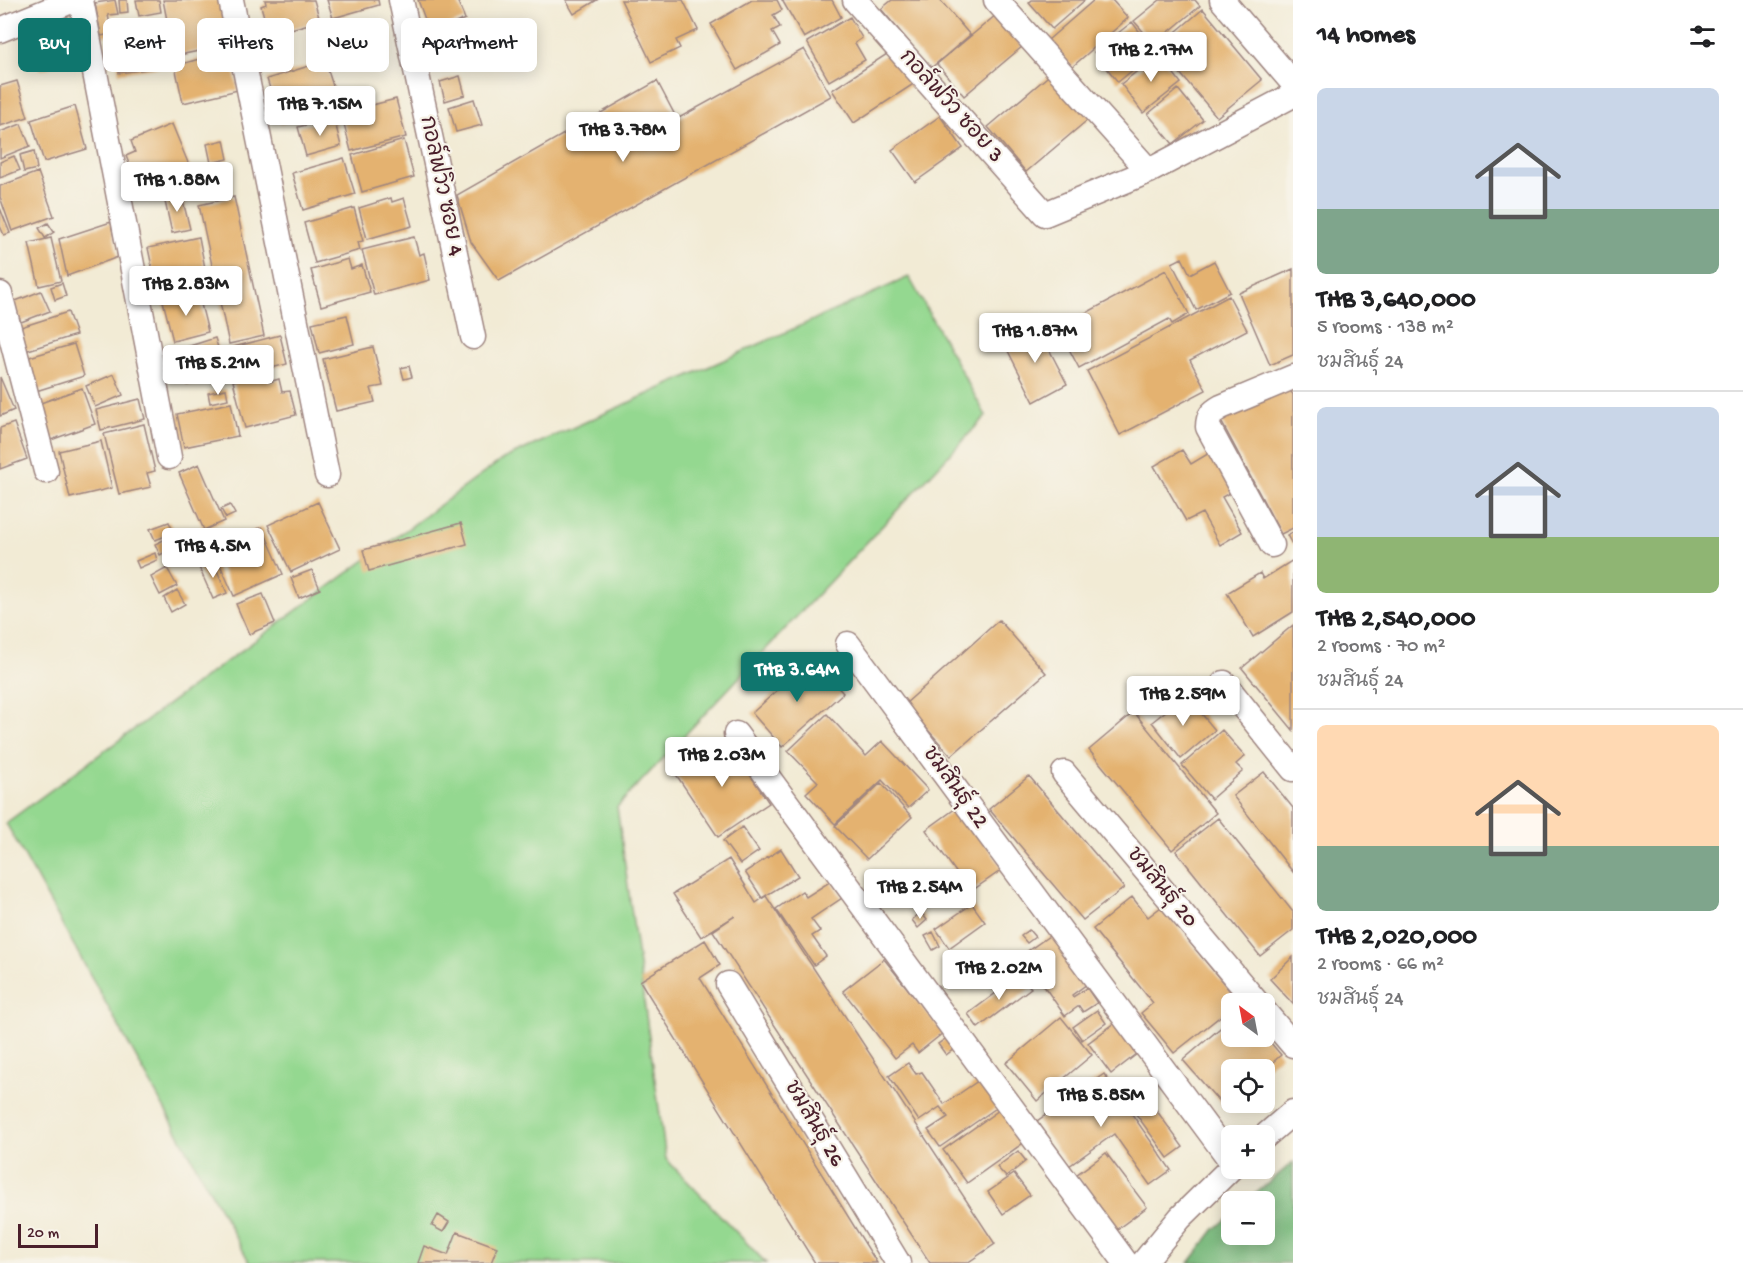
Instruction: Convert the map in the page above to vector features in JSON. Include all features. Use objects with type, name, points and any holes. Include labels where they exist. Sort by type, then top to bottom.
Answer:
[{"type":"street","points":[[0,30],[74,0]]},
{"type":"street","points":[[81,0],[168,457]]},
{"type":"street","points":[[231,0],[327,475]]},
{"type":"street","name":"กอล์ฟวิว ซอย 4","points":[[401,0],[473,337]]},
{"type":"street","name":"กอล์ฟวิว ซอย 3","points":[[855,0],[1046,214],[1149,171]]},
{"type":"street","points":[[996,0],[1149,171],[1293,95]]},
{"type":"street","points":[[1222,0],[1293,83]]},
{"type":"street","points":[[0,294],[46,471]]},
{"type":"street","points":[[1272,544],[1208,427],[1208,420],[1212,412],[1221,407],[1293,377]]},
{"type":"street","name":"ชมสินธุ์ 22","points":[[848,644],[1221,1147]]},
{"type":"street","points":[[1224,682],[1293,769]]},
{"type":"street","points":[[736,734],[1126,1263]]},
{"type":"street","name":"ชมสินธุ์ 20","points":[[1064,773],[1249,993]]},
{"type":"street","name":"ชมสินธุ์ 26","points":[[728,984],[898,1263]]},
{"type":"street","points":[[1275,1024],[1293,1045]]},
{"type":"street","points":[[1275,1128],[1293,1112]]},
{"type":"street","points":[[1143,1263],[1180,1218],[1221,1178]]},
{"type":"green space","points":[[909,277],[986,416],[617,807],[666,1159],[766,1263],[250,1263],[6,823],[503,459]]},
{"type":"green space","points":[[1293,1162],[1293,1263],[1189,1263],[1221,1224],[1221,1245],[1275,1245],[1275,1191],[1259,1191]]},
{"type":"building","points":[[115,0],[118,14],[103,18],[103,36],[101,36],[95,3]]},
{"type":"building","points":[[119,0],[127,0],[128,12],[120,13]]},
{"type":"building","points":[[136,0],[159,0],[161,12],[139,16]]},
{"type":"building","points":[[163,0],[220,0],[224,18],[197,18],[197,51],[185,54],[185,18],[167,18]]},
{"type":"building","points":[[265,0],[314,0],[319,18],[306,18],[306,25],[294,28],[294,18],[264,18],[261,6],[266,4]]},
{"type":"building","points":[[327,0],[378,0],[379,5],[333,18]]},
{"type":"building","points":[[418,0],[457,0],[465,18],[425,18]]},
{"type":"building","points":[[566,0],[597,0],[574,14]]},
{"type":"building","points":[[621,0],[683,0],[698,30],[676,40],[680,48],[651,62]]},
{"type":"building","points":[[752,0],[777,0],[782,10],[773,15],[780,27],[772,31],[780,45],[737,70],[711,24]]},
{"type":"building","points":[[782,0],[832,0],[841,17],[804,38]]},
{"type":"building","points":[[892,0],[940,0],[970,35],[931,68],[881,9]]},
{"type":"building","points":[[1032,0],[1085,0],[1052,29],[1029,3]]},
{"type":"building","points":[[1094,0],[1112,0],[1128,18],[1072,67],[1048,40]]},
{"type":"building","points":[[1160,0],[1195,0],[1200,6],[1154,44],[1134,21]]},
{"type":"building","points":[[1203,9],[1262,80],[1217,117],[1158,47]]},
{"type":"building","points":[[996,15],[1023,46],[964,96],[937,64]]},
{"type":"building","points":[[850,17],[862,38],[855,43],[865,60],[829,81],[807,42]]},
{"type":"building","points":[[1132,22],[1155,52],[1118,82],[1094,52]]},
{"type":"building","points":[[804,49],[831,96],[499,281],[471,242],[457,195],[657,81],[677,119]]},
{"type":"building","points":[[893,50],[915,83],[854,123],[832,90]]},
{"type":"building","points":[[1159,54],[1181,83],[1143,113],[1121,84]]},
{"type":"building","points":[[197,60],[197,72],[234,72],[238,90],[183,103],[176,72],[185,72],[185,63]]},
{"type":"building","points":[[306,67],[306,72],[328,72],[339,105],[281,124],[267,79]]},
{"type":"building","points":[[1053,72],[1091,117],[1026,172],[988,127]]},
{"type":"building","points":[[460,76],[465,95],[445,101],[440,82]]},
{"type":"building","points":[[17,81],[28,117],[0,126],[0,86]]},
{"type":"building","points":[[1178,89],[1203,120],[1173,144],[1148,114]]},
{"type":"building","points":[[396,99],[406,137],[351,151],[341,113]]},
{"type":"building","points":[[474,99],[482,125],[456,132],[449,107]]},
{"type":"building","points":[[75,106],[87,149],[44,162],[31,120]]},
{"type":"building","points":[[940,116],[963,148],[915,182],[892,150]]},
{"type":"building","points":[[334,118],[341,146],[306,156],[298,127]]},
{"type":"building","points":[[21,124],[30,146],[0,158],[0,132]]},
{"type":"building","points":[[172,124],[191,170],[140,191],[126,156],[135,152],[131,141]]},
{"type":"building","points":[[224,140],[228,159],[211,163],[207,144]]},
{"type":"building","points":[[404,140],[414,177],[362,192],[352,155]]},
{"type":"building","points":[[34,151],[37,169],[24,172],[20,155]]},
{"type":"building","points":[[14,156],[20,170],[0,178],[0,162]]},
{"type":"building","points":[[344,158],[355,194],[303,210],[292,173]]},
{"type":"building","points":[[38,172],[54,216],[12,231],[0,197],[0,186]]},
{"type":"building","points":[[181,193],[190,229],[172,233],[164,197]]},
{"type":"building","points":[[234,197],[264,336],[229,344],[199,205]]},
{"type":"building","points":[[391,198],[392,202],[404,198],[412,226],[367,239],[359,208]]},
{"type":"building","points":[[0,208],[10,233],[4,235],[0,226]]},
{"type":"building","points":[[354,208],[363,241],[358,242],[360,250],[315,263],[304,223]]},
{"type":"building","points":[[111,222],[118,257],[67,276],[59,239]]},
{"type":"building","points":[[48,223],[54,232],[45,238],[39,228]]},
{"type":"building","points":[[199,237],[208,284],[158,295],[148,248]]},
{"type":"building","points":[[414,237],[419,255],[424,253],[430,280],[374,295],[362,250]]},
{"type":"building","points":[[51,238],[61,281],[39,286],[29,243]]},
{"type":"building","points":[[1182,258],[1190,274],[1214,261],[1230,292],[1196,310],[1172,263]]},
{"type":"building","points":[[348,259],[351,269],[362,265],[370,292],[321,306],[311,270]]},
{"type":"building","points":[[1293,269],[1293,355],[1270,365],[1239,293]]},
{"type":"building","points":[[1166,270],[1189,314],[1172,324],[1169,319],[1079,368],[1058,328]]},
{"type":"building","points":[[62,283],[66,296],[55,300],[51,287]]},
{"type":"building","points":[[41,291],[50,311],[21,322],[13,302]]},
{"type":"building","points":[[198,292],[208,332],[173,341],[163,301]]},
{"type":"building","points":[[1229,296],[1247,330],[1190,360],[1206,390],[1120,435],[1087,371]]},
{"type":"building","points":[[68,312],[76,335],[25,351],[18,328]]},
{"type":"building","points":[[347,315],[354,344],[319,353],[312,323]]},
{"type":"building","points":[[1037,326],[1067,384],[1034,402],[1004,343]]},
{"type":"building","points":[[280,335],[287,364],[229,379],[222,350]]},
{"type":"building","points":[[215,338],[226,373],[187,385],[177,350]]},
{"type":"building","points":[[74,344],[84,376],[36,391],[26,358]]},
{"type":"building","points":[[373,347],[383,386],[371,388],[375,402],[336,411],[323,359]]},
{"type":"building","points":[[409,366],[412,377],[404,379],[401,368]]},
{"type":"building","points":[[267,372],[269,382],[279,379],[282,392],[290,391],[296,415],[245,428],[233,381]]},
{"type":"building","points":[[114,374],[123,395],[95,407],[86,386]]},
{"type":"building","points":[[0,377],[14,410],[0,416]]},
{"type":"building","points":[[1287,383],[1293,395],[1293,528],[1281,534],[1220,419]]},
{"type":"building","points":[[82,388],[95,424],[51,440],[38,404]]},
{"type":"building","points":[[226,389],[228,399],[210,403],[208,393]]},
{"type":"building","points":[[140,399],[145,419],[101,430],[96,410]]},
{"type":"building","points":[[231,403],[238,436],[184,447],[177,414]]},
{"type":"building","points":[[14,423],[27,459],[0,469],[0,428]]},
{"type":"building","points":[[144,424],[155,471],[147,473],[151,487],[119,494],[104,434]]},
{"type":"building","points":[[101,441],[112,488],[70,498],[59,451]]},
{"type":"building","points":[[1182,450],[1191,464],[1211,452],[1233,491],[1222,497],[1242,532],[1220,545],[1202,513],[1186,521],[1154,466]]},
{"type":"building","points":[[199,464],[224,521],[204,530],[179,473]]},
{"type":"building","points":[[318,502],[340,549],[291,572],[268,525]]},
{"type":"building","points":[[230,505],[235,514],[226,518],[221,509]]},
{"type":"building","points":[[169,522],[174,533],[155,540],[150,529]]},
{"type":"building","points":[[461,523],[467,544],[369,571],[363,550]]},
{"type":"building","points":[[262,527],[283,574],[234,596],[213,549]]},
{"type":"building","points":[[232,531],[235,537],[210,550],[207,543]]},
{"type":"building","points":[[1293,532],[1293,546],[1287,535]]},
{"type":"building","points":[[172,536],[177,546],[160,555],[155,544]]},
{"type":"building","points":[[155,553],[157,560],[139,568],[136,561]]},
{"type":"building","points":[[212,559],[227,593],[213,599],[198,565]]},
{"type":"building","points":[[1293,560],[1293,612],[1253,637],[1227,593],[1260,573],[1263,579]]},
{"type":"building","points":[[167,568],[177,586],[160,595],[151,577]]},
{"type":"building","points":[[312,570],[320,589],[299,598],[291,578]]},
{"type":"building","points":[[177,590],[185,604],[171,612],[164,598]]},
{"type":"building","points":[[263,594],[275,623],[249,634],[236,604]]},
{"type":"building","points":[[999,620],[1046,673],[951,756],[905,704]]},
{"type":"building","points":[[1293,625],[1293,730],[1242,668]]},
{"type":"building","points":[[812,659],[843,693],[782,747],[752,713]]},
{"type":"building","points":[[1186,695],[1215,730],[1181,759],[1152,722]]},
{"type":"building","points":[[1134,712],[1216,813],[1172,850],[1089,750]]},
{"type":"building","points":[[827,714],[866,756],[882,741],[928,790],[908,808],[882,780],[835,824],[806,793],[818,782],[788,751]]},
{"type":"building","points":[[1222,730],[1245,756],[1236,764],[1243,771],[1211,799],[1182,765]]},
{"type":"building","points":[[726,739],[769,803],[718,837],[675,773]]},
{"type":"building","points":[[1264,772],[1293,808],[1293,872],[1233,796]]},
{"type":"building","points":[[1029,776],[1124,888],[1083,920],[989,809]]},
{"type":"building","points":[[881,783],[912,817],[867,859],[835,826]]},
{"type":"building","points":[[959,806],[1003,869],[970,892],[926,830]]},
{"type":"building","points":[[1218,818],[1293,912],[1293,930],[1260,956],[1176,851]]},
{"type":"building","points":[[742,827],[759,851],[740,864],[723,841]]},
{"type":"building","points":[[781,849],[798,876],[762,898],[745,872]]},
{"type":"building","points":[[729,859],[756,903],[766,896],[995,1244],[967,1263],[930,1263],[713,931],[735,916],[701,937],[673,894]]},
{"type":"building","points":[[831,881],[842,898],[811,919],[820,931],[812,936],[826,956],[814,965],[776,909],[802,891],[806,897]]},
{"type":"building","points":[[1132,897],[1148,917],[1161,907],[1231,993],[1221,993],[1221,1016],[1174,1053],[1141,1013],[1153,1003],[1093,929]]},
{"type":"building","points":[[972,904],[985,922],[949,948],[936,929]]},
{"type":"building","points":[[921,912],[927,920],[918,928],[912,920]]},
{"type":"building","points":[[1029,930],[1035,937],[1027,943],[1021,936]]},
{"type":"building","points":[[933,932],[940,946],[933,950],[925,936]]},
{"type":"building","points":[[1052,934],[1087,984],[1072,995],[1073,997],[1087,988],[1097,1003],[1083,1012],[1079,1006],[1065,1016],[1022,955]]},
{"type":"building","points":[[705,940],[720,965],[700,978],[877,1263],[815,1263],[640,981]]},
{"type":"building","points":[[1293,957],[1293,1004],[1270,979]]},
{"type":"building","points":[[884,959],[943,1033],[918,1053],[912,1045],[895,1058],[843,991]]},
{"type":"building","points":[[1020,975],[1031,988],[978,1028],[968,1014]]},
{"type":"building","points":[[1097,1010],[1106,1023],[1082,1040],[1073,1027]]},
{"type":"building","points":[[1061,1017],[1092,1055],[1037,1101],[1006,1063]]},
{"type":"building","points":[[1119,1020],[1142,1050],[1111,1074],[1088,1043]]},
{"type":"building","points":[[1221,1027],[1221,1047],[1274,1047],[1281,1055],[1275,1060],[1221,1059],[1221,1104],[1183,1060]]},
{"type":"building","points":[[951,1035],[958,1046],[946,1055],[938,1044]]},
{"type":"building","points":[[908,1063],[916,1074],[922,1072],[944,1104],[978,1081],[1002,1104],[940,1147],[928,1130],[948,1117],[940,1107],[919,1121],[889,1076]]},
{"type":"building","points":[[1104,1074],[1171,1170],[1150,1185],[1114,1134],[1069,1166],[1037,1121]]},
{"type":"building","points":[[1141,1089],[1183,1147],[1168,1158],[1125,1099]]},
{"type":"building","points":[[1002,1108],[1026,1141],[967,1183],[943,1150]]},
{"type":"building","points":[[1018,1151],[1026,1161],[1006,1177],[997,1167]]},
{"type":"building","points":[[1106,1153],[1147,1207],[1116,1230],[1076,1175]]},
{"type":"building","points":[[1014,1174],[1030,1195],[1003,1214],[988,1192]]},
{"type":"building","points":[[438,1215],[449,1222],[443,1232],[432,1226]]},
{"type":"building","points":[[457,1232],[497,1247],[491,1263],[418,1263],[424,1246],[448,1255]]}]
